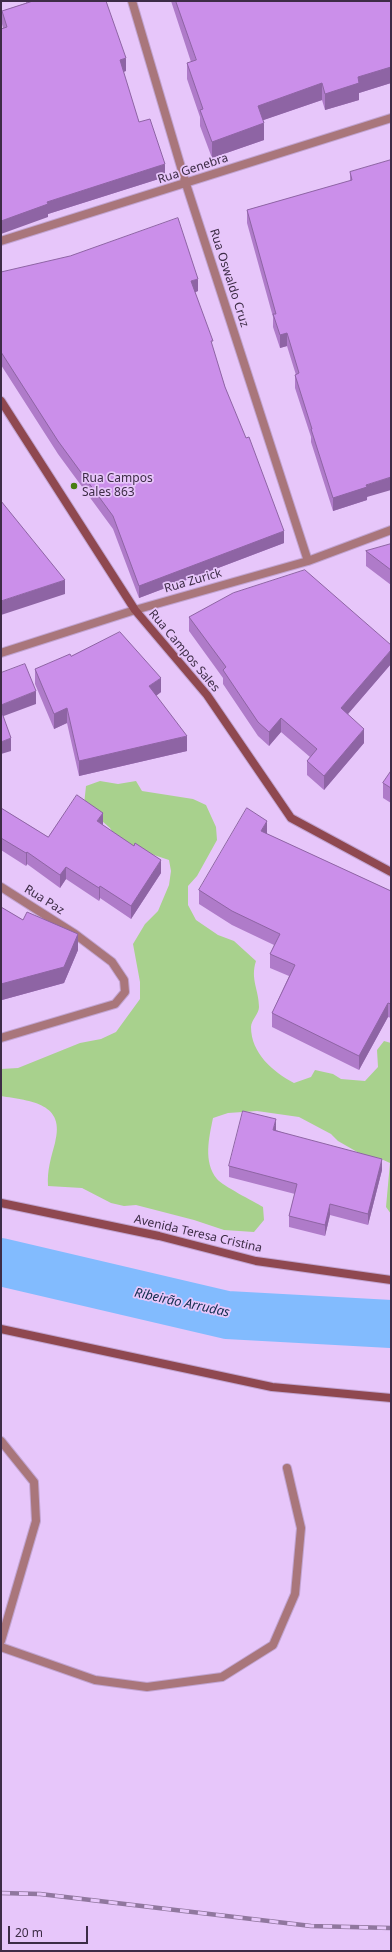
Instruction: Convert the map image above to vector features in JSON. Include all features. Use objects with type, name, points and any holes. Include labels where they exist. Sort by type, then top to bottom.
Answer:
[{"type":"main road","name":"Rua Campos Sales","points":[[1,401],[135,610],[206,695],[291,818],[391,872]]},
{"type":"main road","name":"Avenida Teresa Cristina","points":[[1,1203],[159,1236],[256,1261],[391,1280]]},
{"type":"main road","points":[[1,1329],[272,1387],[391,1398]]},
{"type":"street","name":"Rua Oswaldo Cruz","points":[[132,1],[186,184],[308,562]]},
{"type":"street","name":"Rua Genebra","points":[[1,240],[186,184],[391,118]]},
{"type":"street","name":"Rua Zurick","points":[[1,653],[135,610],[308,562],[391,530]]},
{"type":"street","name":"Rua Paz","points":[[1,887],[75,934],[112,962],[124,980],[125,992],[115,1004],[1,1038]]},
{"type":"street","points":[[1,1441],[34,1482],[36,1521],[1,1642]]},
{"type":"street","points":[[1,1647],[95,1680],[147,1687],[222,1678],[273,1645],[295,1594],[301,1528],[287,1468]]},
{"type":"green space","points":[[100,781],[118,784],[136,781],[142,791],[193,799],[206,805],[216,827],[217,840],[197,876],[188,886],[188,905],[196,920],[218,935],[234,941],[256,961],[254,967],[254,979],[259,1007],[258,1012],[251,1024],[252,1036],[259,1053],[271,1067],[286,1079],[294,1083],[311,1077],[315,1070],[333,1074],[341,1079],[365,1081],[378,1067],[377,1050],[384,1041],[391,1043],[391,1214],[386,1207],[390,1163],[379,1158],[366,1157],[338,1141],[331,1134],[299,1117],[257,1111],[228,1113],[213,1118],[208,1150],[210,1165],[217,1179],[263,1207],[264,1220],[254,1232],[224,1230],[194,1220],[136,1205],[124,1206],[111,1203],[82,1188],[48,1186],[49,1169],[57,1130],[55,1119],[51,1112],[43,1106],[24,1100],[1,1096],[1,1069],[18,1068],[80,1043],[101,1039],[116,1032],[140,999],[140,982],[133,944],[145,924],[158,911],[169,885],[171,871],[169,860],[142,851],[117,839],[110,828],[84,805],[86,786]]},
{"type":"building","points":[[29,1],[106,1],[126,58],[120,60],[139,122],[150,119],[165,164],[47,202],[48,204],[1,221],[1,29],[7,27],[2,11],[30,2]]},
{"type":"building","points":[[176,1],[391,1],[391,67],[358,77],[359,83],[325,94],[322,83],[258,106],[264,123],[212,142],[200,110],[203,109],[187,63],[196,60]]},
{"type":"building","points":[[391,160],[391,477],[366,485],[367,487],[333,498],[295,375],[299,373],[287,333],[280,335],[273,314],[276,314],[247,210],[352,180],[350,172]]},
{"type":"building","points":[[178,218],[198,279],[191,281],[213,341],[211,341],[225,387],[246,438],[249,437],[284,531],[139,586],[113,516],[58,441],[1,352],[1,272],[70,256]]},
{"type":"building","points":[[1,501],[65,580],[1,601]]},
{"type":"building","points":[[391,544],[391,570],[366,551]]},
{"type":"building","points":[[305,570],[391,645],[391,650],[341,708],[364,729],[324,776],[307,761],[317,749],[281,718],[269,732],[258,722],[223,670],[226,667],[189,617],[233,593]]},
{"type":"building","points":[[120,632],[161,678],[149,686],[187,736],[79,761],[67,708],[54,714],[35,669],[70,654],[71,656]]},
{"type":"building","points":[[25,664],[36,691],[1,705],[1,673]]},
{"type":"building","points":[[1,710],[11,738],[1,742]]},
{"type":"building","points":[[391,771],[391,788],[383,783]]},
{"type":"building","points":[[77,795],[103,813],[97,821],[134,846],[135,843],[161,860],[131,906],[100,886],[99,888],[66,867],[60,875],[27,852],[26,853],[1,838],[1,808],[48,837]]},
{"type":"building","points":[[247,808],[267,821],[261,831],[391,891],[391,1004],[388,1003],[359,1056],[272,1013],[295,965],[270,954],[280,934],[232,911],[199,890]]},
{"type":"building","points":[[1,907],[23,920],[27,912],[78,934],[64,967],[1,984]]},
{"type":"building","points":[[243,1111],[276,1119],[273,1130],[382,1159],[368,1214],[330,1204],[325,1225],[289,1216],[297,1184],[229,1166]]},
{"type":"waterway","name":"Ribeirão Arrudas","points":[[1,1262],[227,1315],[391,1324]]},
{"type":"railway","points":[[1,1893],[40,1894],[311,1926],[391,1928]]},
{"type":"place","name":"Rua Campos Sales 863","points":[[74,486]]}]
